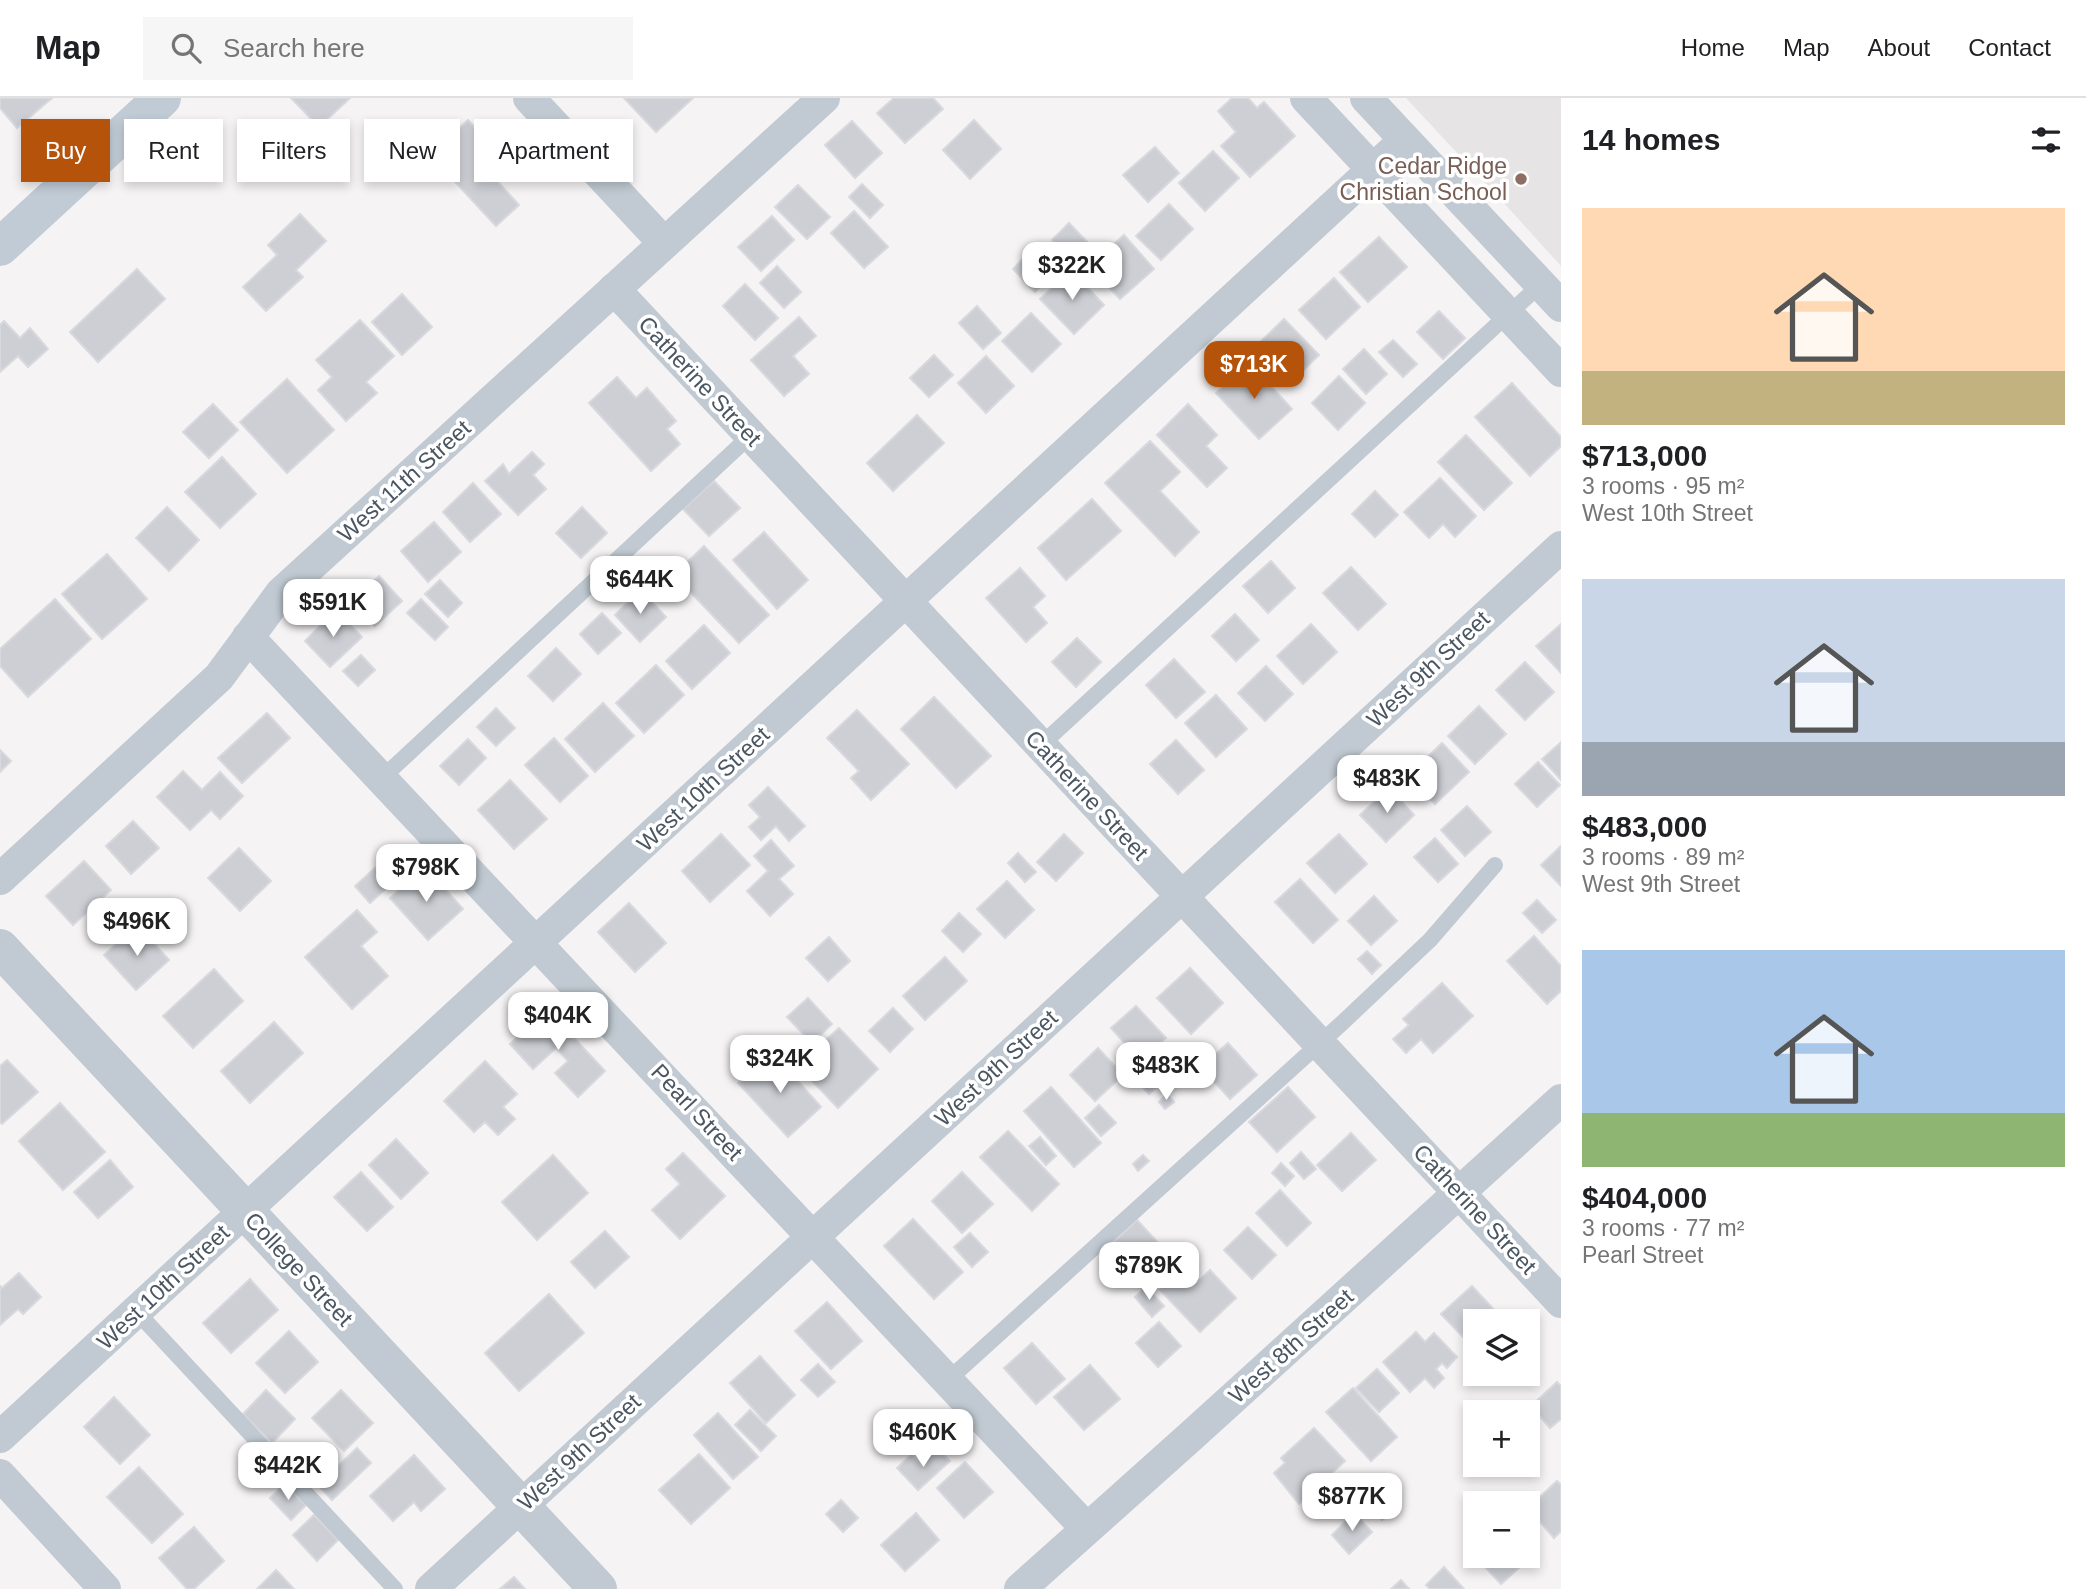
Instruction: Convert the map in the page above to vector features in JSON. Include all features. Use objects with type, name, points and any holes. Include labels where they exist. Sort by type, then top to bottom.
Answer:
[{"type":"main road","points":[[0,247],[162,98]]},
{"type":"street","points":[[529,98],[664,243]]},
{"type":"street","name":"West 11th Street","points":[[0,879],[219,677],[281,593],[824,98]]},
{"type":"street","points":[[1306,98],[1561,371]]},
{"type":"street","points":[[1366,98],[1551,295]]},
{"type":"street","name":"West 10th Street","points":[[0,1437],[1405,140]]},
{"type":"street","name":"Catherine Street","points":[[614,289],[1561,1302]]},
{"type":"street","name":"West 9th Street","points":[[432,1589],[1561,547]]},
{"type":"street","name":"Pearl Street","points":[[248,637],[1086,1528]]},
{"type":"street","name":"College Street","points":[[0,948],[598,1589]]},
{"type":"street","name":"West 8th Street","points":[[1020,1589],[1561,1100]]},
{"type":"street","points":[[0,1475],[105,1589]]},
{"type":"lane","points":[[1041,745],[1508,315],[1551,295]]},
{"type":"lane","points":[[381,779],[751,435]]},
{"type":"lane","points":[[948,1380],[1430,940],[1496,865]]},
{"type":"lane","points":[[136,1311],[395,1589]]},
{"type":"shaded area","name":"Cedar Ridge Christian School","points":[[1406,98],[1561,98],[1561,266],[1513,213]]},
{"type":"building","points":[[0,98],[52,98],[28,119],[21,119],[21,125],[17,128],[0,108]]},
{"type":"building","points":[[291,98],[350,98],[328,119],[311,119]]},
{"type":"building","points":[[624,98],[693,98],[656,132]]},
{"type":"building","points":[[894,98],[933,98],[943,109],[905,143],[877,113]]},
{"type":"building","points":[[1232,98],[1248,98],[1257,108],[1264,102],[1295,136],[1250,177],[1221,146],[1236,132],[1218,111]]},
{"type":"building","points":[[468,120],[474,126],[474,182],[498,182],[519,205],[496,226],[455,182],[460,182],[460,127]]},
{"type":"building","points":[[974,120],[1001,149],[970,179],[943,150]]},
{"type":"building","points":[[852,121],[882,153],[855,178],[825,145]]},
{"type":"building","points":[[1155,147],[1179,173],[1148,202],[1123,175]]},
{"type":"building","points":[[1213,151],[1239,178],[1205,211],[1179,183]]},
{"type":"building","points":[[862,184],[883,205],[870,218],[849,197]]},
{"type":"building","points":[[798,185],[830,217],[807,239],[775,207]]},
{"type":"building","points":[[1169,204],[1193,229],[1161,260],[1136,236]]},
{"type":"building","points":[[854,211],[888,247],[864,268],[831,233]]},
{"type":"building","points":[[300,214],[326,241],[296,270],[303,277],[266,311],[243,287],[277,255],[268,245]]},
{"type":"building","points":[[772,216],[794,240],[761,271],[738,247]]},
{"type":"building","points":[[1069,223],[1093,248],[1075,265],[1052,240]]},
{"type":"building","points":[[1124,235],[1154,269],[1120,299],[1089,266]]},
{"type":"building","points":[[1379,237],[1407,267],[1368,302],[1340,272]]},
{"type":"building","points":[[1036,245],[1059,268],[1035,292],[1013,269]]},
{"type":"building","points":[[777,266],[801,292],[784,308],[760,283]]},
{"type":"building","points":[[137,269],[165,299],[98,362],[70,332]]},
{"type":"building","points":[[1071,270],[1104,305],[1074,334],[1040,299]]},
{"type":"building","points":[[1334,278],[1360,307],[1326,339],[1299,310]]},
{"type":"building","points":[[745,284],[778,318],[755,340],[723,306]]},
{"type":"building","points":[[402,294],[432,327],[402,355],[372,322]]},
{"type":"building","points":[[977,306],[1001,333],[983,349],[959,323]]},
{"type":"building","points":[[1439,311],[1465,338],[1443,359],[1417,332]]},
{"type":"building","points":[[1031,313],[1061,344],[1032,372],[1002,341]]},
{"type":"building","points":[[799,317],[816,336],[793,356],[809,374],[784,396],[751,360]]},
{"type":"building","points":[[1284,319],[1319,355],[1291,382],[1256,346]]},
{"type":"building","points":[[360,320],[394,356],[366,382],[377,393],[346,421],[318,390],[332,377],[316,360]]},
{"type":"building","points":[[4,321],[20,338],[30,328],[48,349],[28,367],[18,356],[0,372],[0,325]]},
{"type":"building","points":[[1393,340],[1417,364],[1403,377],[1379,352]]},
{"type":"building","points":[[1364,349],[1387,374],[1366,394],[1343,369]]},
{"type":"building","points":[[934,355],[953,375],[929,397],[910,378]]},
{"type":"building","points":[[986,356],[1014,386],[986,413],[958,383]]},
{"type":"building","points":[[1249,362],[1292,409],[1259,439],[1216,393]]},
{"type":"building","points":[[1339,376],[1365,403],[1338,430],[1312,403]]},
{"type":"building","points":[[617,377],[636,398],[647,388],[676,421],[667,429],[680,444],[651,471],[589,403]]},
{"type":"building","points":[[287,379],[334,430],[287,473],[240,422]]},
{"type":"building","points":[[1512,383],[1561,437],[1561,446],[1530,476],[1475,417]]},
{"type":"building","points":[[213,404],[238,430],[209,458],[183,432]]},
{"type":"building","points":[[1188,404],[1217,435],[1206,446],[1227,468],[1207,487],[1157,435]]},
{"type":"building","points":[[917,415],[944,443],[893,491],[867,463]]},
{"type":"building","points":[[1466,435],[1512,483],[1484,510],[1438,462]]},
{"type":"building","points":[[1150,441],[1180,472],[1160,491],[1199,532],[1175,556],[1105,483]]},
{"type":"building","points":[[532,452],[544,464],[533,475],[546,489],[518,515],[485,481],[503,464],[509,474]]},
{"type":"building","points":[[222,457],[256,494],[220,528],[185,492]]},
{"type":"building","points":[[1440,478],[1476,516],[1455,537],[1443,524],[1429,538],[1404,512]]},
{"type":"building","points":[[714,481],[740,508],[709,536],[683,509]]},
{"type":"building","points":[[473,483],[501,514],[470,542],[443,512]]},
{"type":"building","points":[[1375,491],[1398,515],[1375,537],[1352,514]]},
{"type":"building","points":[[1092,499],[1121,531],[1066,580],[1038,548]]},
{"type":"building","points":[[167,507],[199,540],[169,571],[136,538]]},
{"type":"building","points":[[582,507],[607,533],[581,558],[556,533]]},
{"type":"building","points":[[434,522],[461,552],[428,582],[401,551]]},
{"type":"building","points":[[764,532],[808,580],[777,609],[733,560]]},
{"type":"building","points":[[704,546],[769,615],[739,643],[674,575]]},
{"type":"building","points":[[107,554],[147,599],[102,639],[62,594]]},
{"type":"building","points":[[1271,561],[1295,588],[1268,613],[1243,586]]},
{"type":"building","points":[[1351,567],[1386,604],[1358,630],[1323,593]]},
{"type":"building","points":[[1020,568],[1045,596],[1033,607],[1047,623],[1026,642],[986,598]]},
{"type":"building","points":[[379,576],[402,601],[375,626],[352,601]]},
{"type":"building","points":[[440,580],[462,603],[448,617],[425,594]]},
{"type":"building","points":[[640,590],[666,617],[640,642],[615,615]]},
{"type":"building","points":[[55,599],[91,639],[28,697],[0,666],[0,649]]},
{"type":"building","points":[[421,599],[448,627],[435,640],[407,613]]},
{"type":"building","points":[[336,610],[362,637],[330,667],[305,641]]},
{"type":"building","points":[[602,613],[621,633],[598,654],[580,634]]},
{"type":"building","points":[[1235,614],[1259,640],[1236,661],[1212,636]]},
{"type":"building","points":[[1311,624],[1337,652],[1303,684],[1277,656]]},
{"type":"building","points":[[1561,624],[1561,673],[1536,646]]},
{"type":"building","points":[[704,625],[730,653],[692,689],[666,661]]},
{"type":"building","points":[[1077,638],[1101,662],[1076,687],[1052,662]]},
{"type":"building","points":[[556,648],[581,674],[553,701],[528,676]]},
{"type":"building","points":[[361,655],[375,670],[358,686],[343,671]]},
{"type":"building","points":[[1174,659],[1205,692],[1176,718],[1146,685]]},
{"type":"building","points":[[1525,662],[1554,692],[1525,720],[1496,690]]},
{"type":"building","points":[[656,665],[684,695],[644,733],[616,703]]},
{"type":"building","points":[[1266,666],[1293,694],[1265,721],[1238,693]]},
{"type":"building","points":[[1216,695],[1247,729],[1216,757],[1185,723]]},
{"type":"building","points":[[934,697],[991,756],[956,788],[901,729]]},
{"type":"building","points":[[603,703],[634,736],[595,772],[565,739]]},
{"type":"building","points":[[1479,706],[1506,734],[1475,764],[1448,736]]},
{"type":"building","points":[[496,708],[515,728],[496,746],[477,727]]},
{"type":"building","points":[[857,710],[909,764],[871,800],[851,778],[859,771],[827,738]]},
{"type":"building","points":[[267,713],[290,738],[242,783],[218,758]]},
{"type":"building","points":[[554,738],[588,776],[560,802],[525,765]]},
{"type":"building","points":[[468,739],[486,758],[459,785],[440,766]]},
{"type":"building","points":[[1176,740],[1204,770],[1178,794],[1150,764]]},
{"type":"building","points":[[1561,742],[1561,780],[1542,759]]},
{"type":"building","points":[[1442,743],[1469,772],[1435,804],[1408,776]]},
{"type":"building","points":[[0,750],[11,761],[0,772]]},
{"type":"building","points":[[1538,762],[1560,785],[1537,807],[1515,784]]},
{"type":"building","points":[[183,771],[202,790],[220,772],[243,796],[220,819],[211,810],[190,830],[157,797]]},
{"type":"building","points":[[510,780],[547,819],[514,849],[478,810]]},
{"type":"building","points":[[768,787],[805,826],[789,841],[776,826],[761,840],[749,827],[760,817],[749,805]]},
{"type":"building","points":[[1389,788],[1414,815],[1386,842],[1360,815]]},
{"type":"building","points":[[1467,806],[1491,832],[1465,856],[1441,830]]},
{"type":"building","points":[[133,821],[159,848],[131,874],[106,846]]},
{"type":"building","points":[[721,834],[750,865],[710,902],[682,871]]},
{"type":"building","points":[[1064,834],[1083,853],[1056,881],[1037,862]]},
{"type":"building","points":[[1339,834],[1367,864],[1335,893],[1307,863]]},
{"type":"building","points":[[1435,838],[1458,864],[1438,882],[1414,857]]},
{"type":"building","points":[[771,840],[794,866],[779,879],[793,894],[770,916],[747,891],[768,871],[754,856]]},
{"type":"building","points":[[1561,846],[1561,886],[1541,865]]},
{"type":"building","points":[[239,848],[271,881],[240,911],[208,878]]},
{"type":"building","points":[[1018,853],[1036,872],[1025,882],[1008,863]]},
{"type":"building","points":[[84,861],[111,890],[73,925],[46,896]]},
{"type":"building","points":[[425,867],[463,909],[428,940],[390,898]]},
{"type":"building","points":[[375,868],[390,885],[370,903],[355,886]]},
{"type":"building","points":[[1300,879],[1338,920],[1313,943],[1275,902]]},
{"type":"building","points":[[1007,881],[1034,910],[1005,938],[977,909]]},
{"type":"building","points":[[1374,896],[1397,921],[1371,945],[1348,921]]},
{"type":"building","points":[[1537,900],[1556,920],[1542,933],[1523,913]]},
{"type":"building","points":[[629,903],[666,943],[635,972],[598,932]]},
{"type":"building","points":[[357,910],[377,932],[361,946],[388,976],[352,1009],[305,957]]},
{"type":"building","points":[[959,913],[981,934],[963,952],[942,931]]},
{"type":"building","points":[[137,925],[169,960],[136,990],[104,955]]},
{"type":"building","points":[[1534,936],[1561,966],[1561,991],[1547,1004],[1507,961]]},
{"type":"building","points":[[829,937],[850,961],[828,981],[806,958]]},
{"type":"building","points":[[1367,951],[1381,965],[1372,974],[1358,959]]},
{"type":"building","points":[[945,957],[967,981],[925,1020],[903,996]]},
{"type":"building","points":[[1190,968],[1223,1003],[1191,1034],[1157,998]]},
{"type":"building","points":[[214,969],[243,1001],[193,1048],[163,1016]]},
{"type":"building","points":[[1442,983],[1473,1016],[1433,1053],[1421,1039],[1406,1053],[1393,1039],[1409,1025],[1403,1019]]},
{"type":"building","points":[[808,998],[832,1024],[812,1043],[787,1017]]},
{"type":"building","points":[[1136,1006],[1166,1038],[1140,1060],[1111,1028]]},
{"type":"building","points":[[893,1008],[913,1029],[890,1052],[869,1031]]},
{"type":"building","points":[[547,1009],[605,1071],[578,1097],[555,1073],[568,1061],[556,1048],[533,1069],[510,1044]]},
{"type":"building","points":[[274,1022],[303,1053],[250,1103],[221,1071]]},
{"type":"building","points":[[839,1028],[878,1069],[838,1108],[798,1066]]},
{"type":"building","points":[[1228,1043],[1257,1075],[1230,1099],[1201,1067]]},
{"type":"building","points":[[1098,1048],[1123,1075],[1095,1101],[1070,1075]]},
{"type":"building","points":[[772,1052],[821,1107],[788,1137],[738,1083]]},
{"type":"building","points":[[7,1060],[38,1092],[2,1124],[0,1066]]},
{"type":"building","points":[[485,1061],[517,1094],[503,1107],[515,1119],[498,1135],[485,1122],[474,1132],[444,1101]]},
{"type":"building","points":[[1141,1064],[1160,1084],[1149,1094],[1130,1073]]},
{"type":"building","points":[[1051,1087],[1101,1143],[1074,1167],[1024,1111]]},
{"type":"building","points":[[1288,1087],[1315,1117],[1277,1152],[1249,1122]]},
{"type":"building","points":[[1167,1094],[1174,1102],[1165,1109],[1159,1102]]},
{"type":"building","points":[[60,1103],[105,1152],[63,1190],[19,1141]]},
{"type":"building","points":[[1099,1105],[1116,1123],[1101,1136],[1085,1118]]},
{"type":"building","points":[[1008,1131],[1059,1184],[1032,1211],[980,1157]]},
{"type":"building","points":[[1351,1133],[1376,1160],[1342,1191],[1317,1165]]},
{"type":"building","points":[[1040,1137],[1056,1156],[1046,1165],[1029,1146]]},
{"type":"building","points":[[396,1139],[428,1173],[401,1199],[369,1165]]},
{"type":"building","points":[[1301,1152],[1316,1169],[1304,1179],[1290,1163]]},
{"type":"building","points":[[683,1153],[725,1196],[680,1239],[652,1210],[680,1184],[666,1169]]},
{"type":"building","points":[[553,1155],[588,1193],[537,1240],[502,1202]]},
{"type":"building","points":[[1143,1155],[1149,1161],[1138,1171],[1133,1164]]},
{"type":"building","points":[[110,1160],[133,1187],[98,1218],[74,1192]]},
{"type":"building","points":[[1281,1163],[1294,1176],[1285,1186],[1272,1173]]},
{"type":"building","points":[[361,1172],[393,1207],[367,1231],[334,1197]]},
{"type":"building","points":[[962,1172],[993,1204],[962,1233],[932,1201]]},
{"type":"building","points":[[1280,1190],[1311,1223],[1287,1246],[1256,1213]]},
{"type":"building","points":[[913,1219],[963,1272],[934,1299],[884,1246]]},
{"type":"building","points":[[1137,1220],[1161,1246],[1137,1269],[1113,1243]]},
{"type":"building","points":[[1248,1227],[1276,1255],[1252,1279],[1224,1250]]},
{"type":"building","points":[[605,1231],[629,1257],[595,1288],[571,1262]]},
{"type":"building","points":[[970,1233],[988,1252],[972,1267],[954,1247]]},
{"type":"building","points":[[1210,1270],[1236,1298],[1200,1332],[1160,1290],[1179,1273],[1192,1287]]},
{"type":"building","points":[[19,1273],[41,1297],[23,1314],[18,1309],[0,1325],[0,1286],[2,1288]]},
{"type":"building","points":[[250,1279],[278,1310],[231,1353],[203,1323]]},
{"type":"building","points":[[1472,1286],[1493,1309],[1463,1309],[1463,1337],[1441,1314]]},
{"type":"building","points":[[1146,1287],[1164,1306],[1152,1317],[1135,1297]]},
{"type":"building","points":[[549,1294],[584,1333],[519,1391],[485,1353]]},
{"type":"building","points":[[827,1302],[862,1341],[831,1369],[795,1331]]},
{"type":"building","points":[[1159,1322],[1181,1346],[1158,1367],[1136,1343]]},
{"type":"building","points":[[289,1331],[318,1362],[285,1393],[256,1363]]},
{"type":"building","points":[[1416,1332],[1425,1342],[1434,1333],[1457,1357],[1447,1368],[1442,1363],[1436,1369],[1444,1378],[1434,1388],[1425,1378],[1410,1392],[1383,1362]]},
{"type":"building","points":[[1032,1343],[1065,1379],[1036,1404],[1004,1368]]},
{"type":"building","points":[[760,1356],[795,1395],[766,1423],[730,1383]]},
{"type":"building","points":[[818,1364],[835,1382],[818,1397],[801,1380]]},
{"type":"building","points":[[1090,1365],[1120,1399],[1084,1430],[1054,1397]]},
{"type":"building","points":[[1377,1369],[1399,1393],[1379,1412],[1356,1388]]},
{"type":"building","points":[[1557,1382],[1561,1386],[1561,1419],[1550,1428],[1540,1416],[1540,1400],[1538,1400]]},
{"type":"building","points":[[1353,1388],[1397,1437],[1371,1461],[1326,1412]]},
{"type":"building","points":[[266,1390],[295,1419],[272,1443],[243,1414]]},
{"type":"building","points":[[341,1390],[373,1423],[344,1451],[312,1418]]},
{"type":"building","points":[[114,1397],[150,1435],[120,1464],[84,1427]]},
{"type":"building","points":[[750,1410],[776,1436],[761,1451],[735,1425]]},
{"type":"building","points":[[718,1413],[758,1457],[733,1479],[694,1435]]},
{"type":"building","points":[[1314,1428],[1345,1461],[1299,1504],[1274,1473],[1285,1463],[1281,1458]]},
{"type":"building","points":[[357,1448],[371,1463],[332,1500],[318,1485]]},
{"type":"building","points":[[938,1449],[950,1461],[918,1490],[897,1468],[911,1455],[921,1465]]},
{"type":"building","points":[[699,1454],[730,1488],[691,1524],[659,1490]]},
{"type":"building","points":[[414,1455],[445,1489],[421,1511],[414,1502],[393,1521],[370,1496]]},
{"type":"building","points":[[965,1462],[993,1492],[964,1518],[937,1488]]},
{"type":"building","points":[[139,1467],[183,1514],[152,1543],[107,1497]]},
{"type":"building","points":[[1557,1481],[1561,1485],[1561,1531],[1554,1538],[1540,1522],[1540,1497]]},
{"type":"building","points":[[285,1484],[306,1505],[291,1520],[270,1498]]},
{"type":"building","points":[[1386,1498],[1396,1508],[1382,1520],[1373,1510]]},
{"type":"building","points":[[841,1500],[858,1518],[843,1532],[826,1514]]},
{"type":"building","points":[[916,1513],[939,1540],[905,1571],[881,1545]]},
{"type":"building","points":[[1354,1513],[1372,1532],[1349,1554],[1332,1535]]},
{"type":"building","points":[[314,1515],[338,1540],[317,1561],[293,1535]]},
{"type":"building","points":[[194,1527],[224,1561],[194,1589],[187,1589],[159,1558]]},
{"type":"building","points":[[1444,1567],[1464,1589],[1430,1589],[1426,1585]]},
{"type":"building","points":[[1486,1568],[1519,1568],[1501,1584]]},
{"type":"building","points":[[276,1570],[294,1589],[257,1589]]},
{"type":"building","points":[[514,1577],[525,1589],[500,1589]]},
{"type":"building","points":[[1401,1580],[1409,1589],[1391,1589]]},
{"type":"place","name":"Cedar Ridge Christian School","points":[[1521,179]]}]
